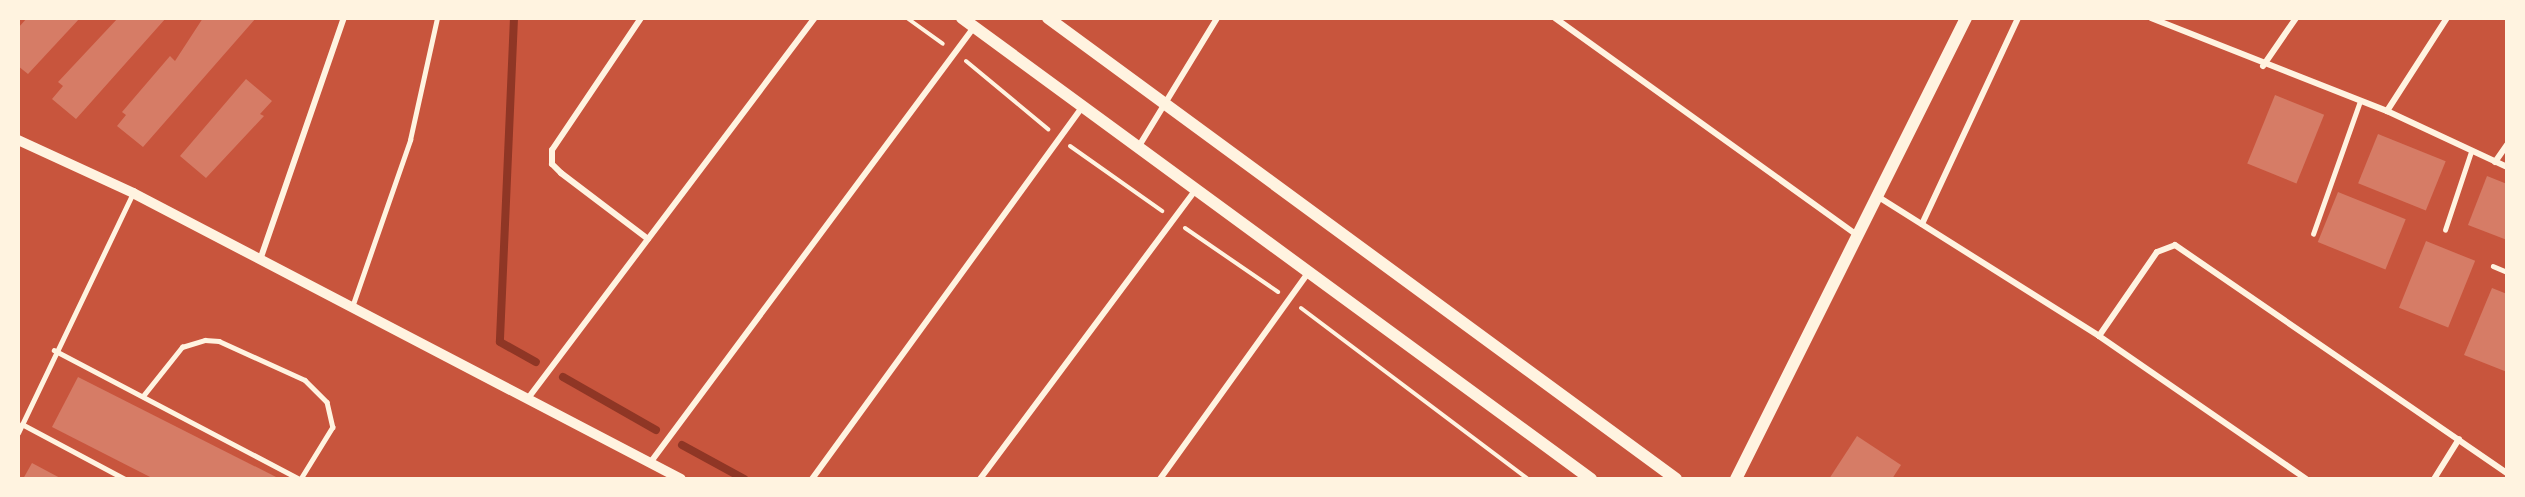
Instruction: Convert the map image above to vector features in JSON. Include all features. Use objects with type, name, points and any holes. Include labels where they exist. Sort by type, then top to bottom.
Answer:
[{"type":"main road","points":[[962,18],[1311,270],[1592,479]]},
{"type":"main road","points":[[1048,18],[1676,479]]},
{"type":"main road","points":[[1736,479],[1966,18]]},
{"type":"street","points":[[260,260],[344,18]]},
{"type":"street","points":[[641,18],[552,157],[561,173],[648,239]]},
{"type":"street","points":[[529,397],[815,18]]},
{"type":"street","points":[[1139,146],[1217,18]]},
{"type":"street","points":[[1555,18],[1858,236]]},
{"type":"street","points":[[1922,224],[2018,18]]},
{"type":"street","points":[[2151,18],[2263,66],[2360,100],[2507,167]]},
{"type":"street","points":[[2263,66],[2296,18]]},
{"type":"street","points":[[2386,111],[2447,18]]},
{"type":"street","points":[[650,463],[957,54],[974,27]]},
{"type":"street","points":[[812,479],[1058,137],[1083,106]]},
{"type":"street","points":[[18,140],[133,194],[529,397],[681,479]]},
{"type":"street","points":[[2495,162],[2507,145]]},
{"type":"street","points":[[980,479],[1172,218],[1197,188]]},
{"type":"street","points":[[1877,196],[2099,336],[2306,479]]},
{"type":"street","points":[[2099,336],[2157,252],[2175,245],[2507,473]]},
{"type":"street","points":[[1160,479],[1311,270]]},
{"type":"street","points":[[2434,479],[2459,440]]},
{"type":"lane","points":[[352,307],[410,140],[437,18]]},
{"type":"lane","points":[[2313,234],[2360,100]]},
{"type":"lane","points":[[2445,230],[2471,152]]},
{"type":"lane","points":[[18,433],[54,350],[133,194]]},
{"type":"lane","points":[[2493,266],[2507,272]]},
{"type":"lane","points":[[54,350],[142,396],[301,479],[333,426],[327,402],[305,380],[219,341],[205,340],[183,347],[142,396]]},
{"type":"lane","points":[[22,424],[125,479]]},
{"type":"path","points":[[907,18],[957,54],[1058,137],[1290,300],[1528,479]]},
{"type":"building","points":[[27,18],[80,18],[28,74],[18,66],[18,28]]},
{"type":"building","points":[[118,18],[166,18],[76,119],[52,99],[63,86],[58,82]]},
{"type":"building","points":[[203,18],[256,18],[143,147],[117,126],[126,115],[122,112],[170,56],[175,61]]},
{"type":"building","points":[[246,79],[272,101],[260,114],[264,116],[206,178],[180,156]]},
{"type":"building","points":[[2275,95],[2324,115],[2296,183],[2247,164]]},
{"type":"building","points":[[2378,134],[2446,161],[2426,210],[2358,183]]},
{"type":"building","points":[[2487,176],[2507,184],[2507,240],[2468,225]]},
{"type":"building","points":[[2338,192],[2406,219],[2385,269],[2318,242]]},
{"type":"building","points":[[2426,241],[2475,261],[2448,328],[2399,308]]},
{"type":"building","points":[[2492,288],[2507,294],[2507,372],[2464,355]]},
{"type":"building","points":[[78,377],[280,479],[154,479],[52,427]]},
{"type":"building","points":[[1857,436],[1901,465],[1892,479],[1829,479]]},
{"type":"building","points":[[32,463],[62,479],[23,479]]},
{"type":"waterway","points":[[514,18],[500,342],[536,362]]},
{"type":"waterway","points":[[563,377],[656,430]]},
{"type":"waterway","points":[[682,445],[744,479]]}]
